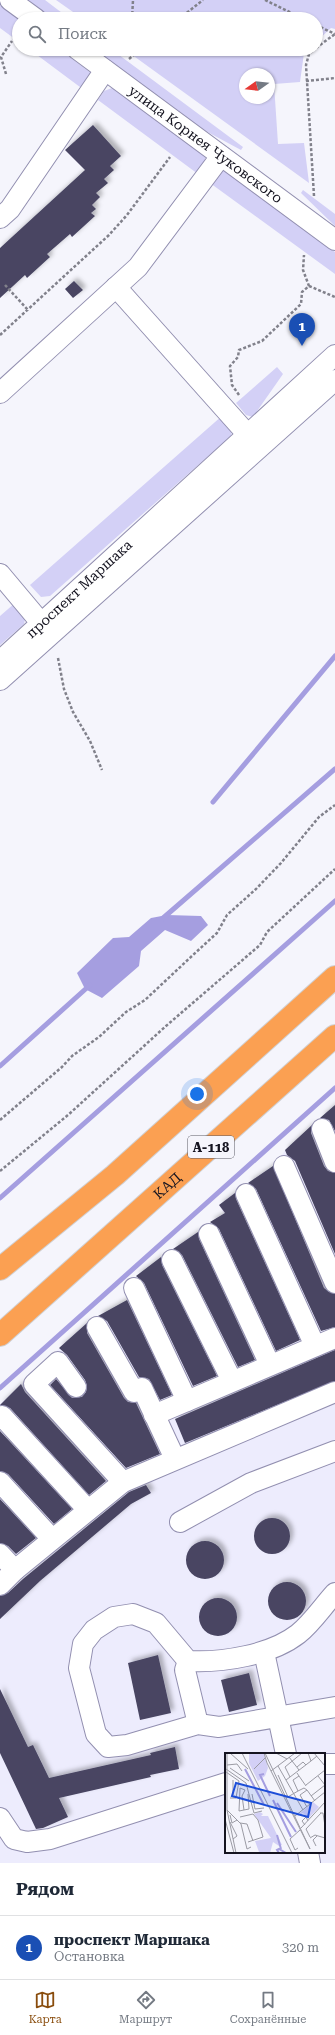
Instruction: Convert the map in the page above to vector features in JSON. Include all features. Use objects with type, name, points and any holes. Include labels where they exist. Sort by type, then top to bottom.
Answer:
[{"type":"highway","name":"А-118","points":[[0,1269],[115,1175],[335,977]]},
{"type":"highway","name":"КАД","points":[[0,1335],[335,1036]]},
{"type":"street","points":[[10,0],[26,12]]},
{"type":"street","name":"улица Корнея Чуковского","points":[[86,56],[335,240]]},
{"type":"street","points":[[0,218],[10,209],[105,70]]},
{"type":"street","points":[[0,393],[138,267],[221,156]]},
{"type":"street","points":[[116,288],[248,435]]},
{"type":"street","name":"проспект Маршака","points":[[0,661],[335,355]]},
{"type":"street","name":"проспект Маршака","points":[[0,680],[335,380]]},
{"type":"street","points":[[0,574],[42,624]]},
{"type":"street","points":[[322,1130],[335,1162]]},
{"type":"street","points":[[284,1166],[335,1283]]},
{"type":"street","points":[[246,1194],[315,1346]]},
{"type":"street","points":[[209,1234],[270,1365]]},
{"type":"street","points":[[172,1260],[232,1382]]},
{"type":"street","points":[[134,1288],[187,1401]]},
{"type":"street","points":[[97,1327],[134,1392],[142,1388],[175,1459]]},
{"type":"street","points":[[154,1415],[335,1338]]},
{"type":"street","points":[[76,1387],[58,1362],[34,1384],[123,1482]]},
{"type":"street","points":[[0,1585],[15,1570],[52,1539],[123,1482],[335,1392]]},
{"type":"street","points":[[2,1416],[88,1510]]},
{"type":"street","points":[[180,1522],[251,1483],[335,1451]]},
{"type":"street","points":[[0,1482],[52,1539]]},
{"type":"street","points":[[0,1554],[15,1570]]},
{"type":"street","points":[[335,1592],[298,1634],[264,1652],[209,1662],[188,1661],[156,1623],[133,1614],[114,1617],[94,1630],[83,1644],[79,1668],[96,1734],[108,1747],[126,1745],[198,1724],[219,1727],[335,1707]]},
{"type":"street","points":[[264,1652],[286,1753]]},
{"type":"street","points":[[188,1661],[185,1670],[198,1724]]},
{"type":"street","points":[[0,1818],[14,1838],[27,1842],[50,1839],[225,1783]]},
{"type":"path","points":[[132,12],[133,0]]},
{"type":"path","points":[[188,12],[203,0]]},
{"type":"path","points":[[265,0],[290,12]]},
{"type":"path","points":[[323,28],[335,34],[323,43]]},
{"type":"path","points":[[6,74],[1,57],[12,41]]},
{"type":"path","points":[[308,56],[306,65],[306,81],[314,196]]},
{"type":"path","points":[[306,81],[335,78]]},
{"type":"path","points":[[0,336],[109,235],[127,215],[170,157]]},
{"type":"path","points":[[304,255],[303,270],[309,286],[335,296]]},
{"type":"path","points":[[5,285],[28,310]]},
{"type":"path","points":[[239,395],[232,385],[230,366],[238,357],[239,350],[262,341],[301,304],[302,292],[309,286]]},
{"type":"path","points":[[58,658],[64,689],[73,712],[90,741],[102,770]]},
{"type":"path","points":[[0,1120],[62,1068],[72,1056],[99,1037],[126,1012],[145,1000],[198,951],[217,933],[227,915],[256,889],[281,863],[319,817],[335,805]]},
{"type":"path","points":[[0,1171],[68,1115],[166,1026],[260,945],[267,932],[335,870]]},
{"type":"shaded area","points":[[26,0],[45,0],[61,12],[42,12]]},
{"type":"shaded area","points":[[56,0],[335,0],[335,29],[331,28],[323,35],[323,12],[73,12]]},
{"type":"shaded area","points":[[0,5],[12,14],[12,37],[0,28]]},
{"type":"shaded area","points":[[38,56],[68,56],[91,73],[91,81],[84,90]]},
{"type":"shaded area","points":[[102,56],[120,56],[243,147],[241,150],[200,128]]},
{"type":"shaded area","points":[[134,56],[304,56],[300,82],[275,84],[275,68],[239,68],[239,104],[275,104],[275,99],[278,144],[304,143],[309,183]]},
{"type":"shaded area","points":[[112,88],[205,156],[205,165],[198,174],[98,100],[104,91]]},
{"type":"shaded area","points":[[225,170],[335,252],[335,274],[210,183],[217,173]]},
{"type":"shaded area","points":[[303,190],[335,214],[335,226],[301,193]]},
{"type":"shaded area","points":[[277,367],[283,374],[253,417],[246,415],[236,403]]},
{"type":"shaded area","points":[[223,415],[233,427],[231,436],[50,596],[41,597],[30,585]]},
{"type":"shaded area","points":[[15,603],[26,615],[24,624],[0,645],[0,616]]},
{"type":"shaded area","points":[[167,915],[201,916],[208,925],[191,941],[165,930],[141,951],[139,966],[102,998],[85,989],[77,973],[113,938],[129,937],[151,918]]},
{"type":"shaded area","points":[[335,1105],[335,1863],[0,1863],[0,1404],[85,1324],[133,1297],[126,1285],[162,1256],[224,1214],[219,1205],[250,1181],[277,1164],[285,1150]]},
{"type":"building","points":[[93,125],[121,156],[110,166],[114,170],[104,179],[108,183],[96,193],[100,197],[92,205],[96,209],[91,213],[95,216],[72,237],[70,234],[47,254],[50,257],[27,278],[25,275],[0,298],[0,248],[85,170],[65,150]]},
{"type":"building","points":[[74,281],[83,290],[73,298],[65,289]]},
{"type":"building","points":[[335,1105],[335,1131],[329,1120],[320,1118]]},
{"type":"building","points":[[312,1125],[311,1133],[324,1166],[328,1171],[335,1173],[335,1254],[295,1161],[287,1155],[285,1150]]},
{"type":"building","points":[[273,1166],[324,1288],[335,1294],[335,1327],[321,1331],[256,1189],[248,1183]]},
{"type":"building","points":[[235,1193],[236,1199],[300,1340],[276,1351],[219,1229],[210,1222],[225,1213],[219,1205]]},
{"type":"building","points":[[198,1232],[199,1239],[255,1360],[238,1367],[182,1255],[173,1249]]},
{"type":"building","points":[[161,1257],[162,1265],[217,1376],[193,1386],[144,1283],[136,1276]]},
{"type":"building","points":[[127,1300],[172,1395],[160,1400],[149,1379],[139,1377],[107,1321],[98,1316]]},
{"type":"building","points":[[87,1323],[87,1333],[124,1398],[128,1402],[136,1403],[160,1454],[126,1468],[50,1385],[56,1379],[72,1398],[82,1397],[86,1392],[87,1386],[85,1380],[67,1355],[59,1348]]},
{"type":"building","points":[[335,1350],[335,1381],[185,1443],[175,1419]]},
{"type":"building","points":[[21,1384],[25,1392],[106,1481],[89,1495],[10,1408],[0,1405]]},
{"type":"building","points":[[0,1431],[72,1509],[54,1524],[8,1474],[0,1471]]},
{"type":"building","points":[[146,1485],[151,1493],[131,1504],[40,1581],[0,1619],[0,1596],[8,1593],[129,1492]]},
{"type":"building","points":[[0,1499],[36,1538],[16,1554],[8,1546],[0,1543]]},
{"type":"building","points":[[272,1518],[285,1523],[290,1536],[285,1549],[272,1554],[259,1549],[254,1536],[259,1523]]},
{"type":"building","points":[[201,1541],[209,1541],[216,1544],[221,1549],[224,1560],[221,1571],[216,1576],[209,1579],[201,1579],[194,1576],[189,1571],[186,1564],[186,1556],[189,1549],[194,1544]]},
{"type":"building","points":[[287,1582],[297,1585],[303,1591],[306,1601],[303,1611],[297,1617],[287,1620],[277,1617],[271,1611],[268,1601],[271,1591],[277,1585]]},
{"type":"building","points":[[218,1598],[228,1601],[234,1607],[237,1617],[234,1627],[228,1633],[218,1636],[208,1633],[202,1627],[199,1617],[202,1607],[208,1601]]},
{"type":"building","points":[[158,1655],[171,1713],[140,1720],[128,1663]]},
{"type":"building","points":[[249,1673],[257,1705],[229,1712],[221,1680]]},
{"type":"building","points":[[0,1689],[28,1747],[33,1745],[49,1778],[151,1755],[150,1753],[175,1747],[179,1769],[59,1798],[68,1817],[43,1828],[36,1829],[0,1753]]},
{"type":"waterway","points":[[213,802],[335,656]]},
{"type":"waterway","points":[[162,919],[335,769]]},
{"type":"waterway","points":[[0,1198],[335,901]]},
{"type":"waterway","points":[[0,1066],[90,985]]},
{"type":"waterway","points":[[0,1388],[335,1088]]},
{"type":"place","name":"проспект Маршака","points":[[302,346]]}]
